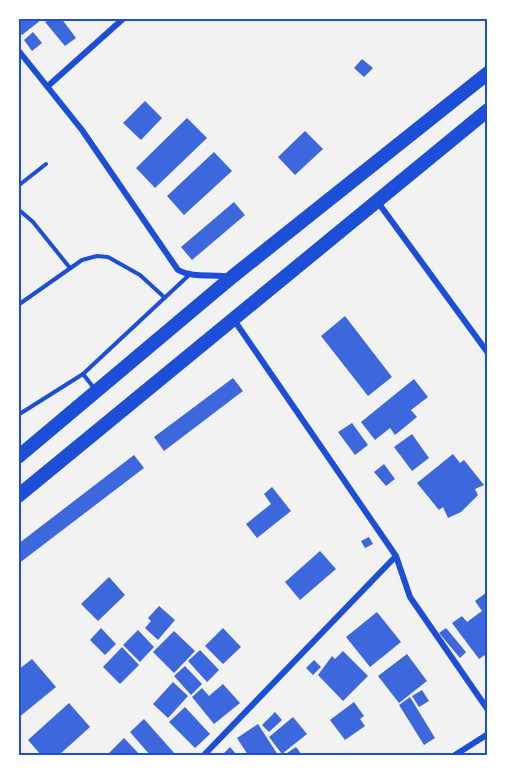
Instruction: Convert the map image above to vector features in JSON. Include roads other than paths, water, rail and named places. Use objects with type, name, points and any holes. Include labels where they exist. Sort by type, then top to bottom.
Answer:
[{"type":"main road","points":[[18,457],[232,277],[488,73]]},
{"type":"main road","points":[[18,496],[488,110]]},
{"type":"street","points":[[48,86],[124,18]]},
{"type":"street","points":[[18,50],[82,130],[178,270],[188,276],[218,274],[232,277]]},
{"type":"street","points":[[376,200],[488,353]]},
{"type":"street","points":[[233,319],[396,556],[410,597],[488,710]]},
{"type":"street","points":[[204,755],[396,556]]},
{"type":"street","points":[[455,755],[488,734]]},
{"type":"lane","points":[[18,186],[46,164]]},
{"type":"lane","points":[[18,209],[33,222],[70,268]]},
{"type":"lane","points":[[18,305],[82,260],[97,256],[108,258],[140,274],[164,297]]},
{"type":"lane","points":[[18,415],[83,374],[188,276]]},
{"type":"lane","points":[[83,374],[97,391]]}]
